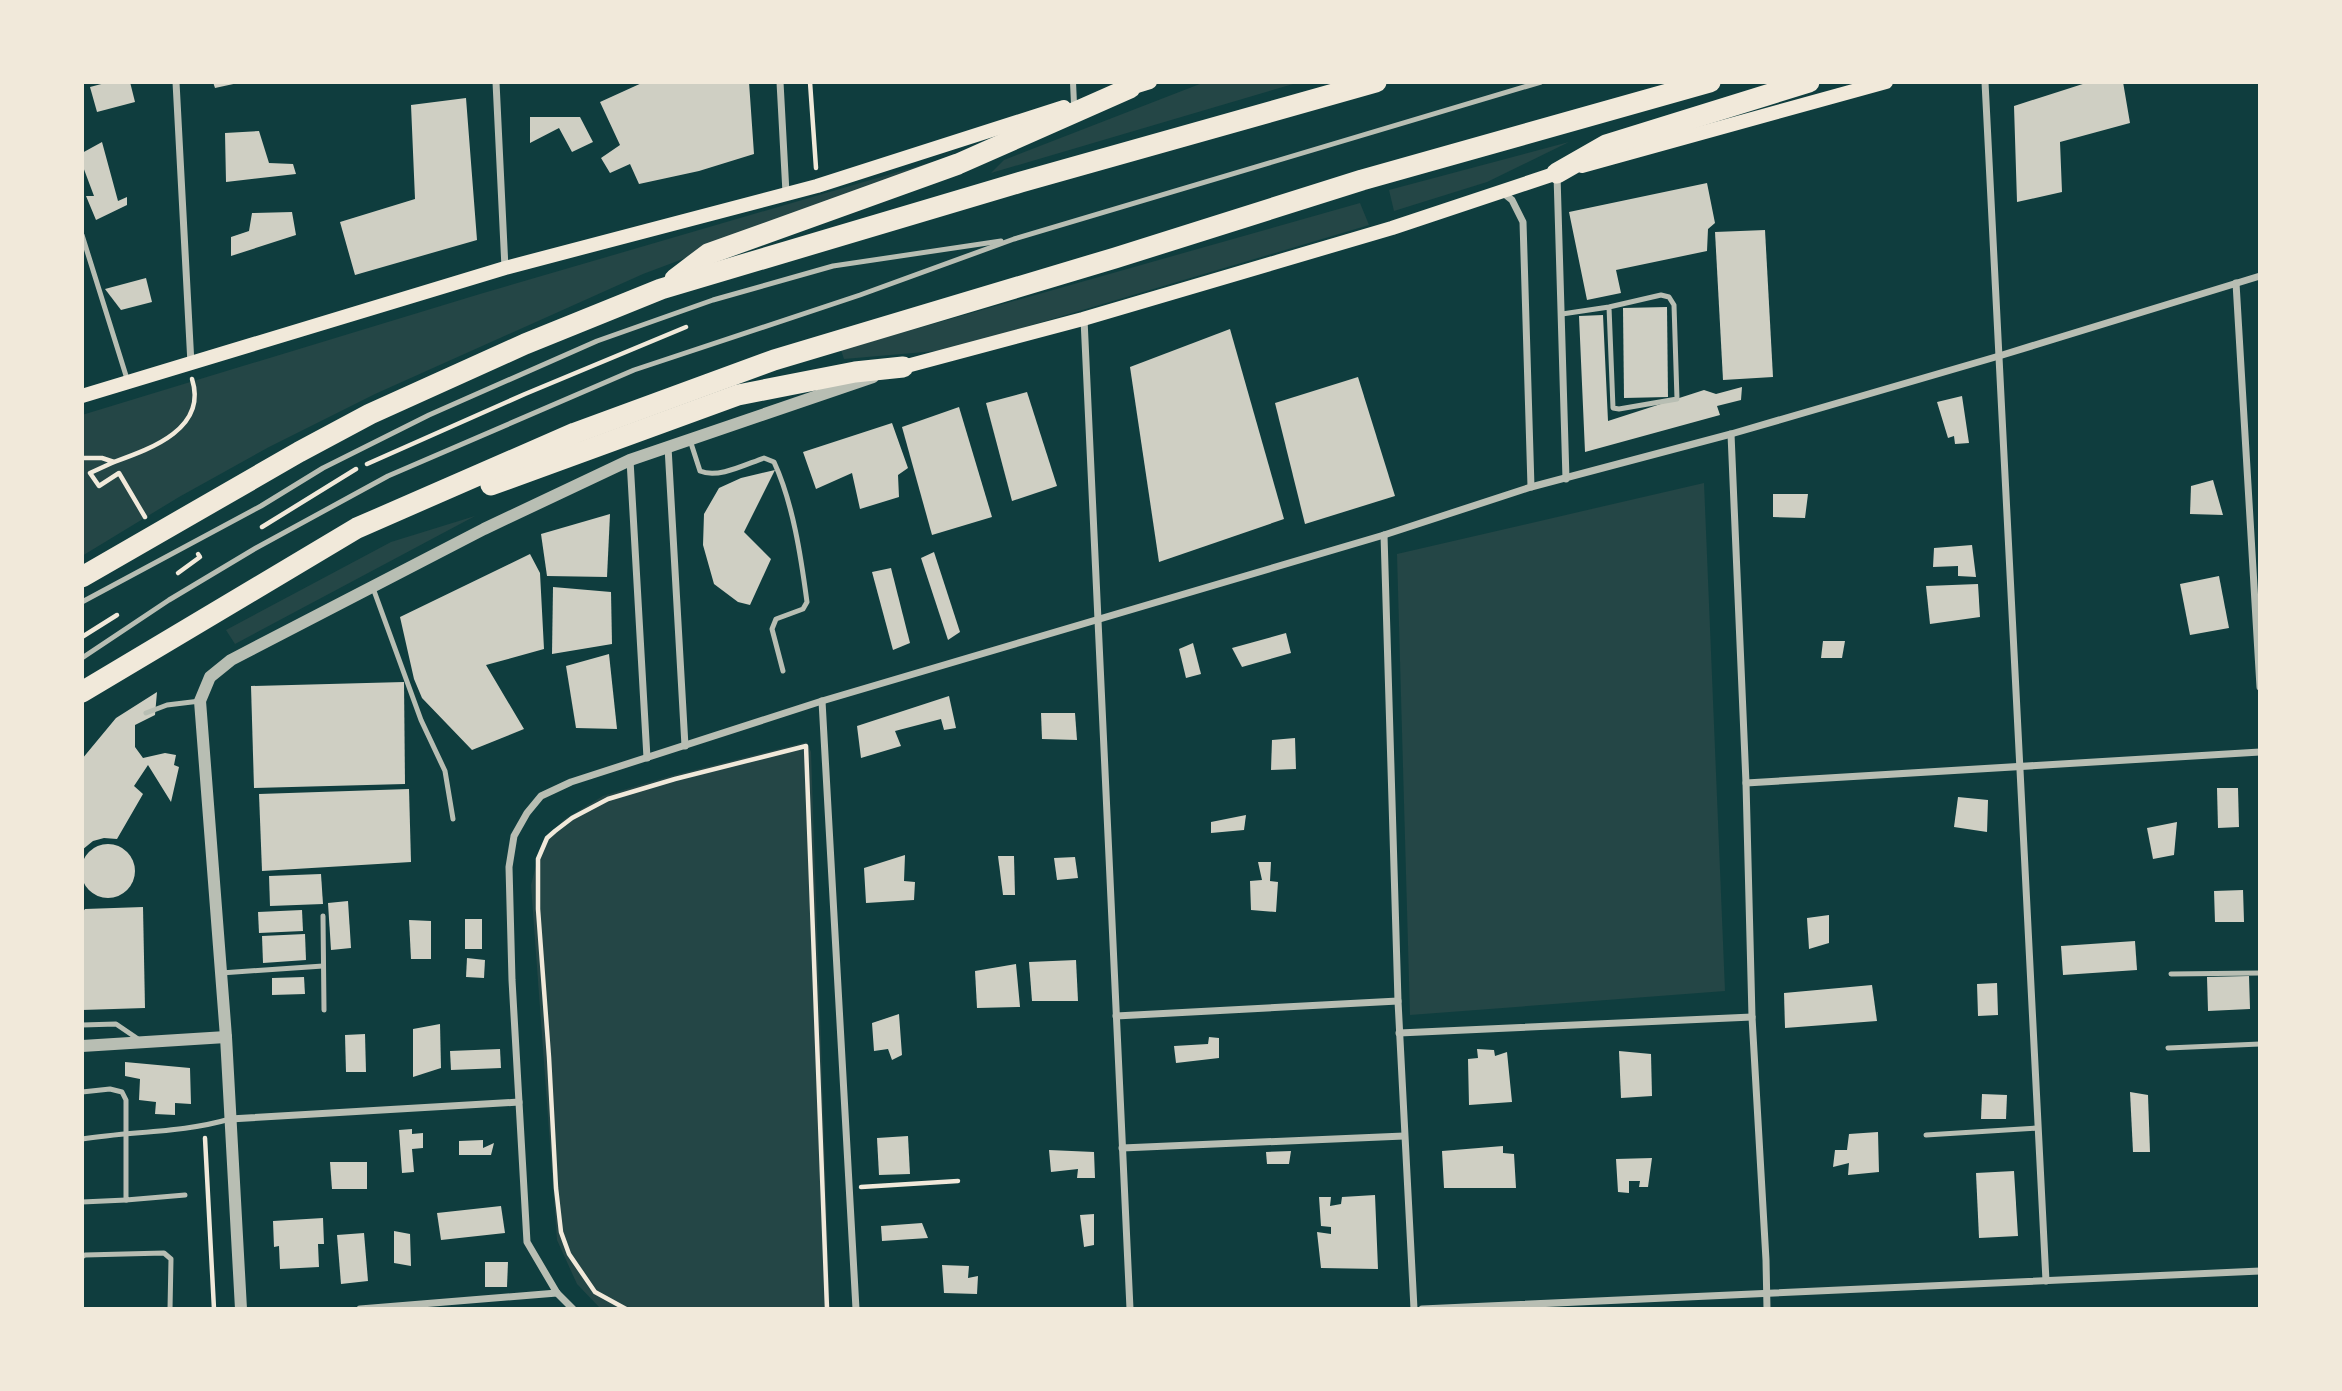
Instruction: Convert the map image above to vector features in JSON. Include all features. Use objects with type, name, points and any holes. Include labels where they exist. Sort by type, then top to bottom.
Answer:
[{"type":"highway","points":[[82,577],[370,414],[525,344],[661,289],[1021,182],[1376,82]]},
{"type":"highway","points":[[82,692],[356,528],[575,433],[774,360],[1115,258],[1362,180],[1710,82]]},
{"type":"highway","points":[[1557,173],[1606,145],[1809,82]]},
{"type":"highway","points":[[661,289],[708,254],[958,164],[1140,85]]},
{"type":"highway","points":[[356,528],[409,518],[505,479],[738,395],[834,375],[903,367]]},
{"type":"main road","points":[[903,367],[1083,319],[1392,228],[1557,173],[1886,82]]},
{"type":"main road","points":[[82,396],[505,268],[817,186],[1140,85]]},
{"type":"street","points":[[176,82],[190,364]]},
{"type":"street","points":[[496,82],[505,268]]},
{"type":"street","points":[[780,82],[786,194]]},
{"type":"street","points":[[1073,82],[1074,104]]},
{"type":"street","points":[[1985,82],[2046,1281]]},
{"type":"street","points":[[1557,173],[1566,479]]},
{"type":"street","points":[[1501,191],[1512,200],[1523,222],[1531,487]]},
{"type":"street","points":[[573,1309],[557,1293],[527,1242],[509,911],[509,867],[514,836],[541,796],[572,782],[822,701],[1384,535],[1531,487],[1731,434],[2260,276]]},
{"type":"street","points":[[2236,283],[2260,687]]},
{"type":"street","points":[[1083,319],[1129,1309]]},
{"type":"street","points":[[240,1309],[226,1037],[200,701],[210,677],[231,660],[484,529],[631,460],[903,367]]},
{"type":"street","points":[[1731,434],[1746,783],[1752,1017],[1767,1309]]},
{"type":"street","points":[[667,447],[685,746]]},
{"type":"street","points":[[631,460],[647,758]]},
{"type":"street","points":[[1384,535],[1399,1033],[1414,1309]]},
{"type":"street","points":[[822,701],[856,1309]]},
{"type":"street","points":[[1746,783],[2260,751]]},
{"type":"street","points":[[1116,1016],[1398,1000]]},
{"type":"street","points":[[1399,1033],[1752,1017]]},
{"type":"street","points":[[82,1046],[226,1037]]},
{"type":"street","points":[[230,1119],[519,1102]]},
{"type":"street","points":[[1122,1147],[1405,1136]]},
{"type":"street","points":[[1422,1309],[2260,1270]]},
{"type":"street","points":[[359,1309],[557,1293]]},
{"type":"lane","points":[[82,658],[169,600],[256,548],[399,471],[634,370],[860,295],[1014,239],[1541,82]]},
{"type":"lane","points":[[82,235],[128,383]]},
{"type":"lane","points":[[82,602],[261,506],[323,468],[429,415],[597,341],[713,300],[833,267],[1014,239]]},
{"type":"lane","points":[[1562,314],[1661,295],[1669,297],[1674,305],[1676,399],[1613,408],[1609,307]]},
{"type":"lane","points":[[690,440],[700,471],[706,474],[764,458],[774,462],[779,472],[788,499],[807,602],[803,609],[776,619],[772,629],[783,671]]},
{"type":"lane","points":[[373,587],[418,712],[445,771],[453,819]]},
{"type":"lane","points":[[146,713],[167,705],[200,701]]},
{"type":"lane","points":[[323,916],[324,1010]]},
{"type":"lane","points":[[220,973],[323,966]]},
{"type":"lane","points":[[2171,974],[2260,973]]},
{"type":"lane","points":[[82,1025],[116,1024],[144,1043]]},
{"type":"lane","points":[[2168,1048],[2260,1044]]},
{"type":"lane","points":[[82,1092],[110,1089],[122,1092],[126,1100],[126,1200]]},
{"type":"lane","points":[[82,1139],[125,1132],[204,1127],[230,1119]]},
{"type":"lane","points":[[1926,1135],[2038,1128]]},
{"type":"lane","points":[[82,1202],[185,1195]]},
{"type":"lane","points":[[82,1257],[168,1255],[171,1259],[170,1309]]},
{"type":"path","points":[[810,82],[817,186]]},
{"type":"path","points":[[119,473],[99,486],[90,472],[138,453],[178,432],[192,409],[195,387],[190,364]]},
{"type":"path","points":[[82,458],[102,457],[114,462]]},
{"type":"path","points":[[178,573],[200,557]]},
{"type":"path","points":[[626,1309],[595,1292],[569,1254],[561,1231],[538,909],[538,859],[547,838],[555,831],[572,818],[608,799],[806,746],[827,1309]]},
{"type":"path","points":[[204,1127],[214,1309]]},
{"type":"path","points":[[849,1187],[958,1181]]},
{"type":"shaded area","points":[[1205,82],[1300,82],[991,173],[1004,160]]},
{"type":"shaded area","points":[[1569,142],[1487,182],[1394,211],[1389,190]]},
{"type":"shaded area","points":[[973,150],[643,274],[375,394],[269,447],[179,497],[82,556],[82,415],[480,294]]},
{"type":"shaded area","points":[[1360,203],[1369,225],[948,350],[844,359],[841,350]]},
{"type":"shaded area","points":[[1704,483],[1725,991],[1410,1015],[1397,554]]},
{"type":"shaded area","points":[[475,516],[235,644],[226,630],[391,542]]},
{"type":"shaded area","points":[[807,742],[811,752],[830,1309],[599,1307],[577,1284],[557,1240],[531,885],[538,858],[546,838],[565,819],[603,796]]},
{"type":"building","points":[[109,82],[130,82],[135,102],[97,112],[90,87]]},
{"type":"building","points":[[213,82],[237,82],[238,83],[215,88]]},
{"type":"building","points":[[644,82],[749,82],[754,154],[699,171],[639,184],[630,164],[610,173],[601,158],[620,145],[600,102]]},
{"type":"building","points":[[2089,82],[2123,82],[2130,123],[2060,142],[2062,192],[2017,202],[2014,106]]},
{"type":"building","points":[[466,98],[477,240],[355,275],[340,222],[415,199],[411,105]]},
{"type":"building","points":[[530,117],[580,117],[593,142],[572,152],[559,128],[530,143]]},
{"type":"building","points":[[259,131],[269,163],[293,164],[296,174],[226,182],[225,133]]},
{"type":"building","points":[[102,142],[118,201],[127,197],[127,205],[96,220],[86,196],[94,196],[82,164],[82,153]]},
{"type":"building","points":[[1707,183],[1715,223],[1708,229],[1707,251],[1616,270],[1621,293],[1587,300],[1569,212]]},
{"type":"building","points":[[292,212],[296,235],[231,256],[231,237],[249,231],[252,213]]},
{"type":"building","points":[[1765,230],[1773,377],[1723,380],[1715,232]]},
{"type":"building","points":[[146,278],[152,302],[121,310],[105,289]]},
{"type":"building","points":[[1667,307],[1668,397],[1624,398],[1623,308]]},
{"type":"building","points":[[1603,315],[1608,421],[1704,390],[1716,394],[1742,387],[1741,400],[1717,406],[1720,415],[1585,452],[1579,316]]},
{"type":"building","points":[[1230,329],[1284,519],[1159,562],[1130,367]]},
{"type":"building","points":[[1358,377],[1395,496],[1305,524],[1275,403]]},
{"type":"building","points":[[1027,392],[1057,486],[1012,501],[986,403]]},
{"type":"building","points":[[1962,396],[1969,443],[1955,444],[1954,436],[1948,438],[1937,402]]},
{"type":"building","points":[[959,407],[992,517],[932,535],[902,427]]},
{"type":"building","points":[[892,423],[908,468],[898,475],[899,497],[860,509],[852,473],[816,489],[803,452]]},
{"type":"building","points":[[775,470],[744,532],[771,559],[750,605],[738,602],[714,584],[703,545],[704,514],[719,488],[741,478]]},
{"type":"building","points":[[2213,480],[2223,515],[2190,514],[2191,486]]},
{"type":"building","points":[[1773,494],[1808,494],[1805,518],[1773,517]]},
{"type":"building","points":[[610,514],[607,577],[547,576],[541,534]]},
{"type":"building","points":[[1972,545],[1976,577],[1958,576],[1958,566],[1933,567],[1934,548]]},
{"type":"building","points":[[934,552],[960,632],[948,640],[921,558]]},
{"type":"building","points":[[530,554],[540,573],[544,649],[486,665],[524,729],[472,750],[422,698],[414,679],[400,617]]},
{"type":"building","points":[[891,568],[910,643],[893,650],[872,572]]},
{"type":"building","points":[[2219,576],[2229,628],[2190,635],[2180,584]]},
{"type":"building","points":[[1978,584],[1980,617],[1930,624],[1926,586]]},
{"type":"building","points":[[553,587],[611,592],[612,644],[552,654]]},
{"type":"building","points":[[1286,633],[1291,653],[1242,667],[1232,648]]},
{"type":"building","points":[[1823,641],[1845,641],[1842,658],[1821,658]]},
{"type":"building","points":[[1193,643],[1201,674],[1186,678],[1179,649]]},
{"type":"building","points":[[609,654],[617,729],[576,728],[566,666]]},
{"type":"building","points":[[404,682],[405,784],[254,788],[251,686]]},
{"type":"building","points":[[157,692],[155,715],[135,725],[135,747],[143,758],[165,753],[176,755],[174,765],[179,767],[171,802],[148,765],[134,786],[143,794],[117,839],[93,841],[82,850],[82,759],[116,718]]},
{"type":"building","points":[[949,696],[956,728],[944,730],[941,719],[895,731],[901,746],[861,758],[857,726]]},
{"type":"building","points":[[1041,713],[1075,713],[1077,740],[1042,739]]},
{"type":"building","points":[[1295,738],[1296,769],[1271,770],[1272,740]]},
{"type":"building","points":[[2217,788],[2238,788],[2239,827],[2218,828]]},
{"type":"building","points":[[409,789],[411,862],[262,871],[259,794]]},
{"type":"building","points":[[1958,797],[1988,800],[1987,832],[1954,827]]},
{"type":"building","points":[[1246,815],[1244,830],[1211,833],[1211,822]]},
{"type":"building","points":[[2177,822],[2174,855],[2153,859],[2147,828]]},
{"type":"building","points":[[108,844],[127,852],[135,871],[127,890],[108,898],[89,890],[81,871],[89,852]]},
{"type":"building","points":[[905,855],[904,881],[915,882],[914,900],[866,903],[864,868]]},
{"type":"building","points":[[998,856],[1014,856],[1015,895],[1003,895]]},
{"type":"building","points":[[1075,857],[1078,878],[1057,880],[1054,858]]},
{"type":"building","points":[[1258,862],[1271,862],[1270,881],[1278,882],[1276,912],[1251,910],[1250,881],[1262,880]]},
{"type":"building","points":[[321,874],[323,904],[270,906],[269,876]]},
{"type":"building","points":[[2243,890],[2244,922],[2215,922],[2214,891]]},
{"type":"building","points":[[348,901],[351,948],[331,950],[328,903]]},
{"type":"building","points":[[143,907],[145,1008],[82,1010],[82,913],[85,909]]},
{"type":"building","points":[[302,910],[303,931],[259,933],[258,912]]},
{"type":"building","points":[[1829,915],[1829,943],[1809,949],[1807,918]]},
{"type":"building","points":[[465,919],[482,919],[482,949],[465,949]]},
{"type":"building","points":[[409,920],[431,921],[431,959],[411,959]]},
{"type":"building","points":[[305,934],[306,960],[263,963],[262,936]]},
{"type":"building","points":[[2135,941],[2137,970],[2063,975],[2061,946]]},
{"type":"building","points":[[467,958],[485,960],[484,978],[466,977]]},
{"type":"building","points":[[1076,960],[1078,1001],[1032,1001],[1029,962]]},
{"type":"building","points":[[1016,964],[1020,1007],[977,1008],[975,971]]},
{"type":"building","points":[[2249,976],[2250,1009],[2208,1011],[2207,977]]},
{"type":"building","points":[[304,977],[305,994],[272,995],[272,978]]},
{"type":"building","points":[[1997,983],[1998,1015],[1978,1016],[1977,984]]},
{"type":"building","points":[[1872,985],[1877,1021],[1785,1028],[1784,993]]},
{"type":"building","points":[[899,1014],[902,1055],[892,1060],[888,1049],[874,1051],[872,1023]]},
{"type":"building","points":[[440,1024],[441,1068],[413,1077],[413,1029]]},
{"type":"building","points":[[365,1034],[366,1072],[346,1072],[345,1035]]},
{"type":"building","points":[[1209,1037],[1219,1038],[1219,1058],[1176,1063],[1174,1046],[1208,1044]]},
{"type":"building","points":[[500,1049],[501,1068],[451,1070],[450,1051]]},
{"type":"building","points":[[1477,1049],[1494,1050],[1495,1056],[1507,1052],[1512,1102],[1469,1105],[1468,1059],[1478,1058]]},
{"type":"building","points":[[1619,1051],[1651,1054],[1652,1096],[1621,1098]]},
{"type":"building","points":[[125,1062],[190,1068],[191,1104],[175,1103],[175,1115],[155,1114],[156,1102],[139,1100],[140,1079],[125,1076]]},
{"type":"building","points":[[2130,1092],[2148,1095],[2150,1152],[2133,1152]]},
{"type":"building","points":[[1982,1094],[2007,1095],[2006,1119],[1981,1119]]},
{"type":"building","points":[[412,1129],[412,1134],[423,1133],[423,1148],[412,1149],[414,1172],[402,1173],[399,1130]]},
{"type":"building","points":[[1878,1132],[1879,1172],[1848,1175],[1849,1163],[1833,1167],[1835,1150],[1847,1150],[1849,1134]]},
{"type":"building","points":[[908,1136],[910,1174],[879,1175],[877,1138]]},
{"type":"building","points":[[483,1140],[483,1148],[494,1143],[491,1155],[459,1155],[459,1141]]},
{"type":"building","points":[[1503,1146],[1503,1153],[1514,1154],[1516,1188],[1444,1188],[1442,1151]]},
{"type":"building","points":[[1049,1150],[1094,1152],[1095,1178],[1077,1178],[1078,1169],[1051,1172]]},
{"type":"building","points":[[1291,1151],[1289,1164],[1267,1164],[1266,1152]]},
{"type":"building","points":[[1652,1158],[1648,1187],[1639,1187],[1640,1181],[1629,1181],[1629,1193],[1618,1192],[1616,1159]]},
{"type":"building","points":[[330,1162],[367,1162],[367,1189],[332,1189]]},
{"type":"building","points":[[2014,1171],[2018,1236],[1979,1238],[1976,1173]]},
{"type":"building","points":[[1375,1195],[1378,1269],[1321,1268],[1317,1232],[1331,1234],[1331,1227],[1321,1226],[1319,1197],[1331,1197],[1330,1206],[1341,1204],[1342,1197]]},
{"type":"building","points":[[501,1206],[505,1233],[441,1240],[437,1213]]},
{"type":"building","points":[[1094,1214],[1094,1245],[1084,1247],[1080,1215]]},
{"type":"building","points":[[323,1218],[324,1244],[318,1244],[319,1267],[280,1269],[279,1246],[274,1247],[273,1221]]},
{"type":"building","points":[[922,1223],[928,1238],[882,1241],[881,1226]]},
{"type":"building","points":[[394,1231],[410,1234],[411,1266],[394,1263]]},
{"type":"building","points":[[364,1233],[368,1281],[341,1284],[337,1235]]},
{"type":"building","points":[[485,1262],[508,1262],[507,1287],[485,1287]]},
{"type":"building","points":[[942,1265],[969,1266],[968,1278],[978,1276],[977,1294],[944,1293]]}]
